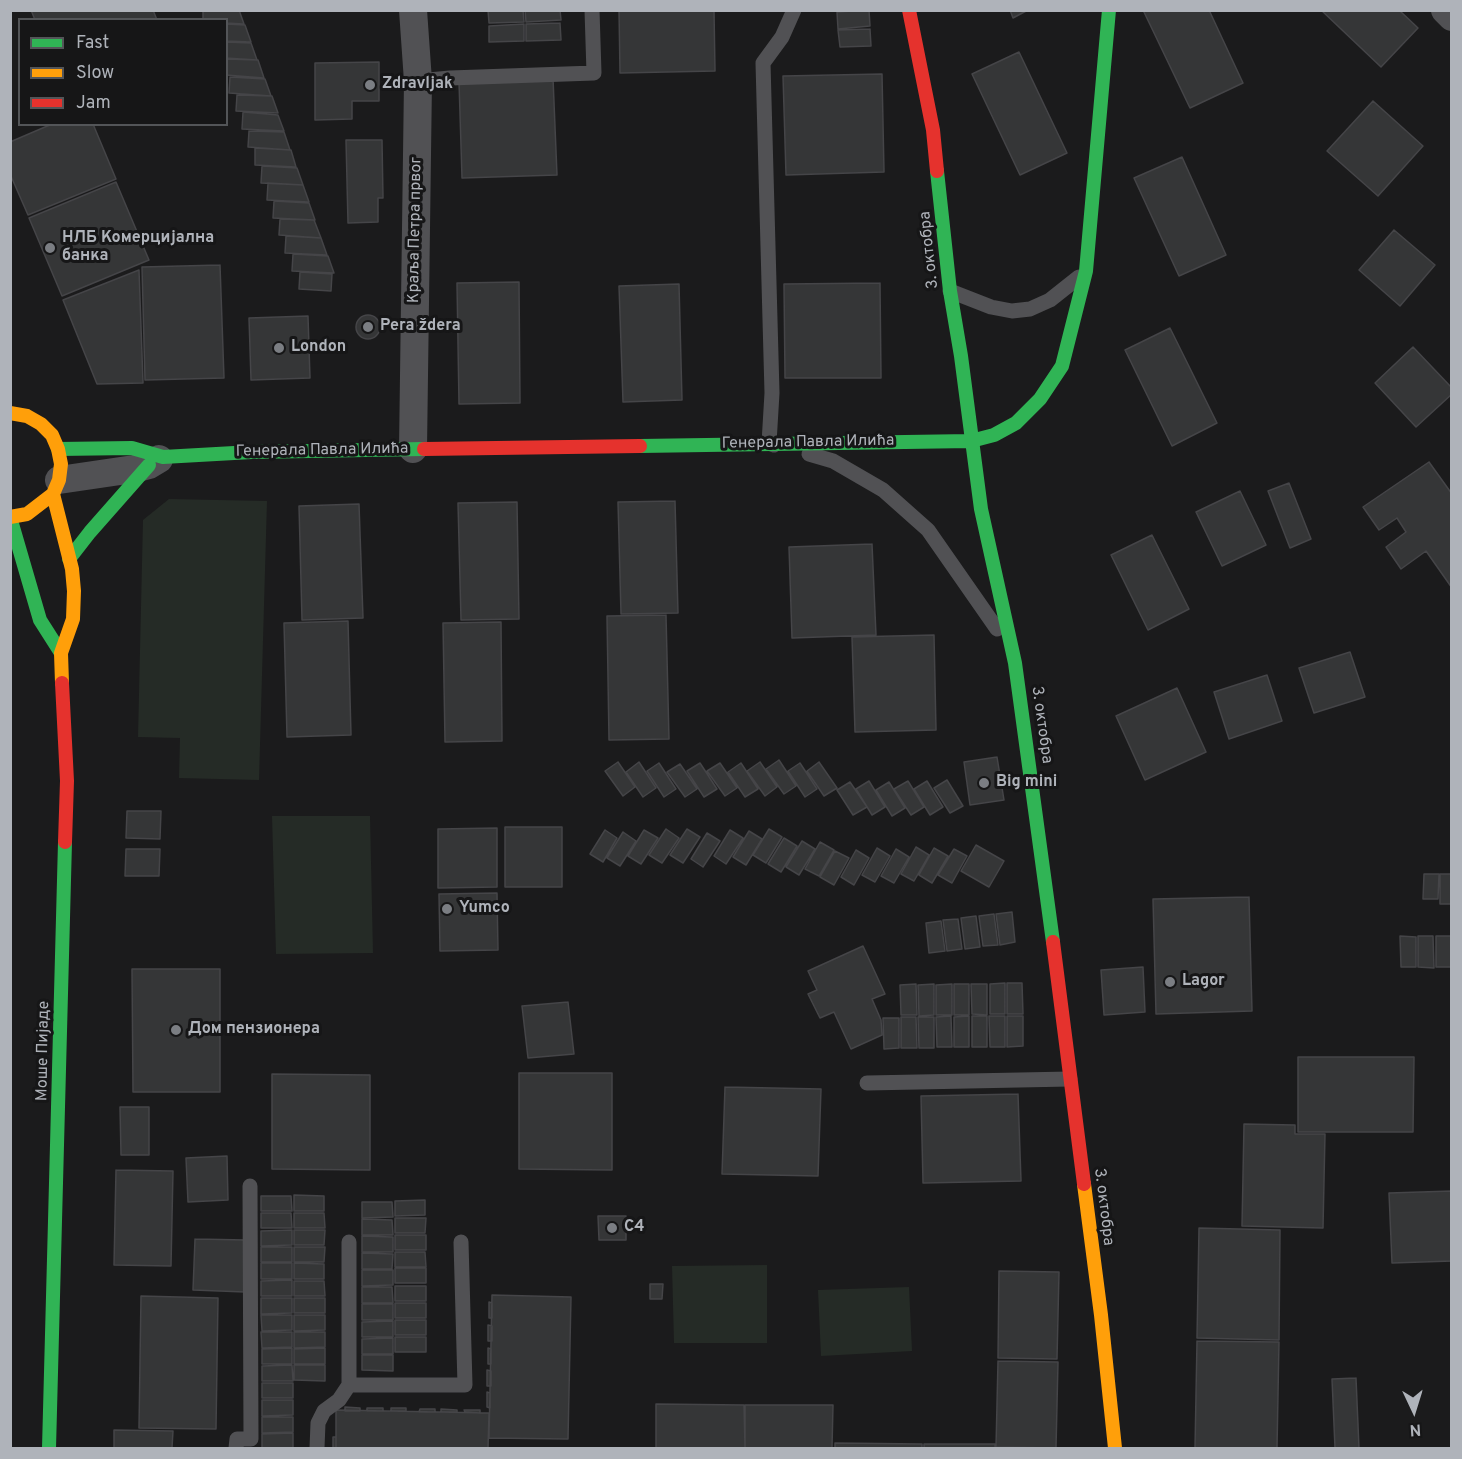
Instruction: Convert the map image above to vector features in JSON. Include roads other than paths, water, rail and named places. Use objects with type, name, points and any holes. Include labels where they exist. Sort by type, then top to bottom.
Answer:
[{"type":"street","name":"Краља Петра првог","points":[[413,10],[417,81],[413,449]]},
{"type":"street","name":"3. октобра","points":[[909,10],[933,130],[950,291],[981,509],[1015,663],[1025,727],[1101,1315],[1115,1449]]},
{"type":"street","name":"Генерала Павла Илића","points":[[56,487],[156,461],[252,452],[971,441],[994,435],[1016,423],[1040,399],[1062,366],[1086,271],[1110,10]]},
{"type":"street","points":[[1445,10],[1452,17]]},
{"type":"street","points":[[10,413],[27,416],[41,424],[52,435],[58,449]]},
{"type":"street","name":"Генерала Павла Илића","points":[[58,449],[132,448],[156,461]]},
{"type":"street","name":"Моше Пијаде","points":[[49,1449],[67,781],[61,653],[73,619],[74,591],[56,487],[61,464],[58,449]]},
{"type":"street","points":[[69,559],[90,532],[156,461]]},
{"type":"street","points":[[10,517],[27,514],[41,506],[56,487]]},
{"type":"street","name":"Моше Пијаде","points":[[10,517],[40,620],[61,653]]},
{"type":"lane","points":[[417,81],[594,73],[592,10]]},
{"type":"lane","points":[[794,10],[782,37],[763,63],[772,393],[769,443],[833,461],[883,490],[928,530],[995,624],[1015,663]]},
{"type":"lane","points":[[950,291],[991,307],[1012,311],[1030,309],[1050,300],[1086,271]]},
{"type":"lane","points":[[867,1083],[1070,1079]]},
{"type":"lane","points":[[236,1449],[237,1439],[251,1439],[250,1186]]},
{"type":"lane","points":[[317,1449],[318,1423],[324,1411],[339,1400],[350,1385],[349,1242]]},
{"type":"lane","points":[[350,1385],[465,1385],[462,1242]]},
{"type":"place","name":"Zdravljak","points":[[370,85]]},
{"type":"place","name":"НЛБ Комерцијална банка","points":[[50,248]]},
{"type":"place","name":"Pera ždera","points":[[368,327]]},
{"type":"place","name":"London","points":[[279,348]]},
{"type":"place","name":"Big mini","points":[[984,783]]},
{"type":"place","name":"Yumco","points":[[447,909]]},
{"type":"place","name":"Lagor","points":[[1170,982]]},
{"type":"place","name":"Дом пензионера","points":[[176,1030]]},
{"type":"place","name":"C4","points":[[612,1228]]}]
